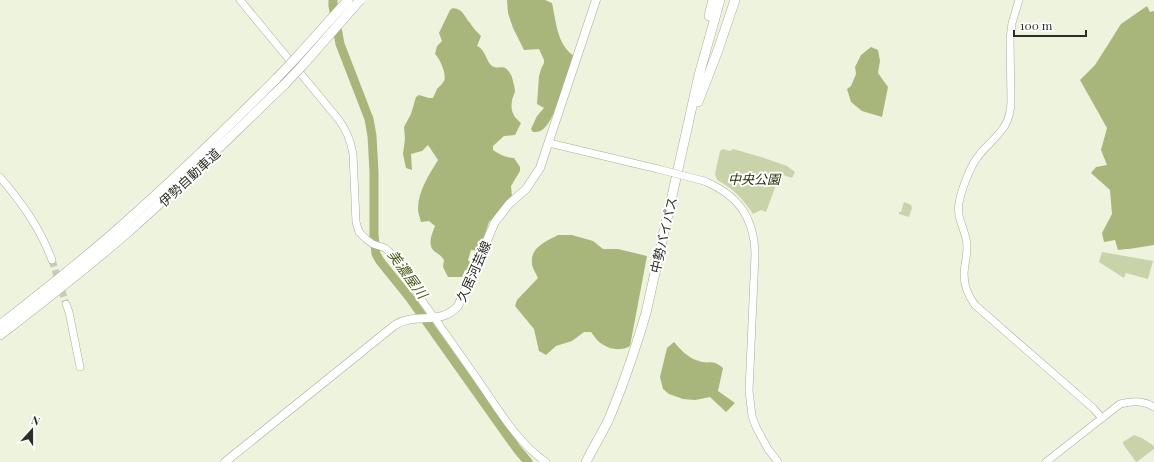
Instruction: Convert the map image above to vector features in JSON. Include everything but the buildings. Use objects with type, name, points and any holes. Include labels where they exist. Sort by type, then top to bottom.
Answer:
[{"type":"highway","name":"伊勢自動車道","points":[[0,325],[84,258],[216,139],[277,78],[327,25],[348,0]]},
{"type":"highway","name":"伊勢自動車道","points":[[0,335],[127,233],[219,149],[285,84],[360,0]]},
{"type":"highway","points":[[692,105],[692,93],[713,0]]},
{"type":"highway","name":"中勢バイパス","points":[[586,462],[607,422],[624,381],[646,313],[692,105],[720,0]]},
{"type":"highway","points":[[674,187],[699,98],[717,53],[735,0]]},
{"type":"highway","points":[[0,320],[53,278],[84,258]]},
{"type":"highway","points":[[0,341],[21,324],[38,306]]},
{"type":"main road","name":"久居河芸線","points":[[225,462],[391,327],[404,320],[445,316],[458,306],[495,222],[509,204],[526,189],[538,173],[596,0]]},
{"type":"street","points":[[240,0],[345,128],[354,154],[356,222],[359,232],[373,244],[385,248],[401,262],[432,318],[449,338],[507,422],[525,444],[538,457],[546,462]]},
{"type":"street","points":[[1019,0],[1012,24],[1010,39],[1011,110],[1002,130],[974,162],[959,203],[959,219],[968,246],[964,270],[966,288],[975,305],[1093,408],[1102,418]]},
{"type":"street","points":[[549,142],[704,180],[725,191],[743,210],[753,233],[755,254],[749,391],[752,416],[768,449],[778,462]]},
{"type":"street","points":[[0,177],[28,212],[52,260]]},
{"type":"street","points":[[66,304],[70,312],[80,367]]},
{"type":"street","points":[[1046,462],[1120,404],[1128,402],[1141,402],[1154,407]]},
{"type":"green space","name":"中央公園","points":[[723,149],[730,151],[733,149],[761,157],[787,166],[795,172],[792,178],[780,174],[766,212],[761,210],[753,214],[738,195],[717,180],[715,174],[720,151]]},
{"type":"green space","points":[[904,202],[911,205],[912,208],[909,217],[899,214]]},
{"type":"green space","points":[[1102,252],[1153,261],[1148,279],[1126,273],[1124,278],[1099,262]]},
{"type":"green space","points":[[1134,435],[1142,438],[1154,446],[1154,449],[1136,462],[1123,444],[1123,442]]},
{"type":"shaded area","points":[[507,0],[545,0],[552,3],[558,32],[564,46],[574,56],[557,107],[547,125],[539,132],[533,132],[531,129],[537,116],[544,108],[537,104],[539,76],[544,60],[539,49],[524,50],[513,28],[508,13]]},
{"type":"shaded area","points":[[1147,6],[1150,12],[1154,11],[1154,245],[1118,250],[1115,240],[1104,242],[1102,233],[1112,214],[1110,190],[1091,173],[1096,167],[1107,165],[1101,150],[1107,128],[1080,80],[1095,65],[1121,24]]},
{"type":"shaded area","points":[[453,8],[463,13],[481,36],[477,46],[481,48],[490,64],[495,67],[507,69],[512,77],[515,92],[512,100],[512,111],[521,123],[515,135],[504,136],[493,146],[493,150],[505,157],[514,158],[520,167],[520,171],[511,186],[512,197],[489,222],[479,251],[471,250],[468,260],[473,266],[470,272],[465,270],[462,277],[448,277],[443,267],[444,260],[434,251],[430,242],[435,226],[429,221],[421,222],[418,212],[418,202],[422,190],[438,160],[428,145],[422,151],[411,154],[412,170],[406,168],[403,154],[405,139],[404,127],[411,114],[416,97],[419,95],[433,98],[437,89],[444,81],[445,75],[439,59],[435,54],[437,46],[442,41],[439,33],[450,10]]},
{"type":"shaded area","points":[[871,47],[878,50],[880,61],[878,73],[888,87],[882,117],[862,111],[851,102],[847,89],[851,86],[856,74],[855,67],[861,55]]},
{"type":"shaded area","points":[[558,235],[572,235],[593,241],[603,249],[618,249],[647,256],[630,346],[627,348],[609,348],[599,342],[591,332],[584,332],[572,341],[556,346],[546,355],[539,351],[534,329],[515,306],[517,300],[538,278],[532,265],[532,257],[536,249],[544,242]]},
{"type":"shaded area","points":[[674,342],[691,358],[703,362],[713,362],[723,368],[718,391],[735,403],[726,412],[710,397],[695,400],[683,399],[669,394],[663,389],[660,377],[667,348]]},
{"type":"waterway","name":"美濃屋川","points":[[333,0],[340,44],[369,119],[372,136],[374,172],[374,235],[376,254],[409,297],[517,449],[528,462]]},
{"type":"tunnel","points":[[52,260],[66,304]]}]
